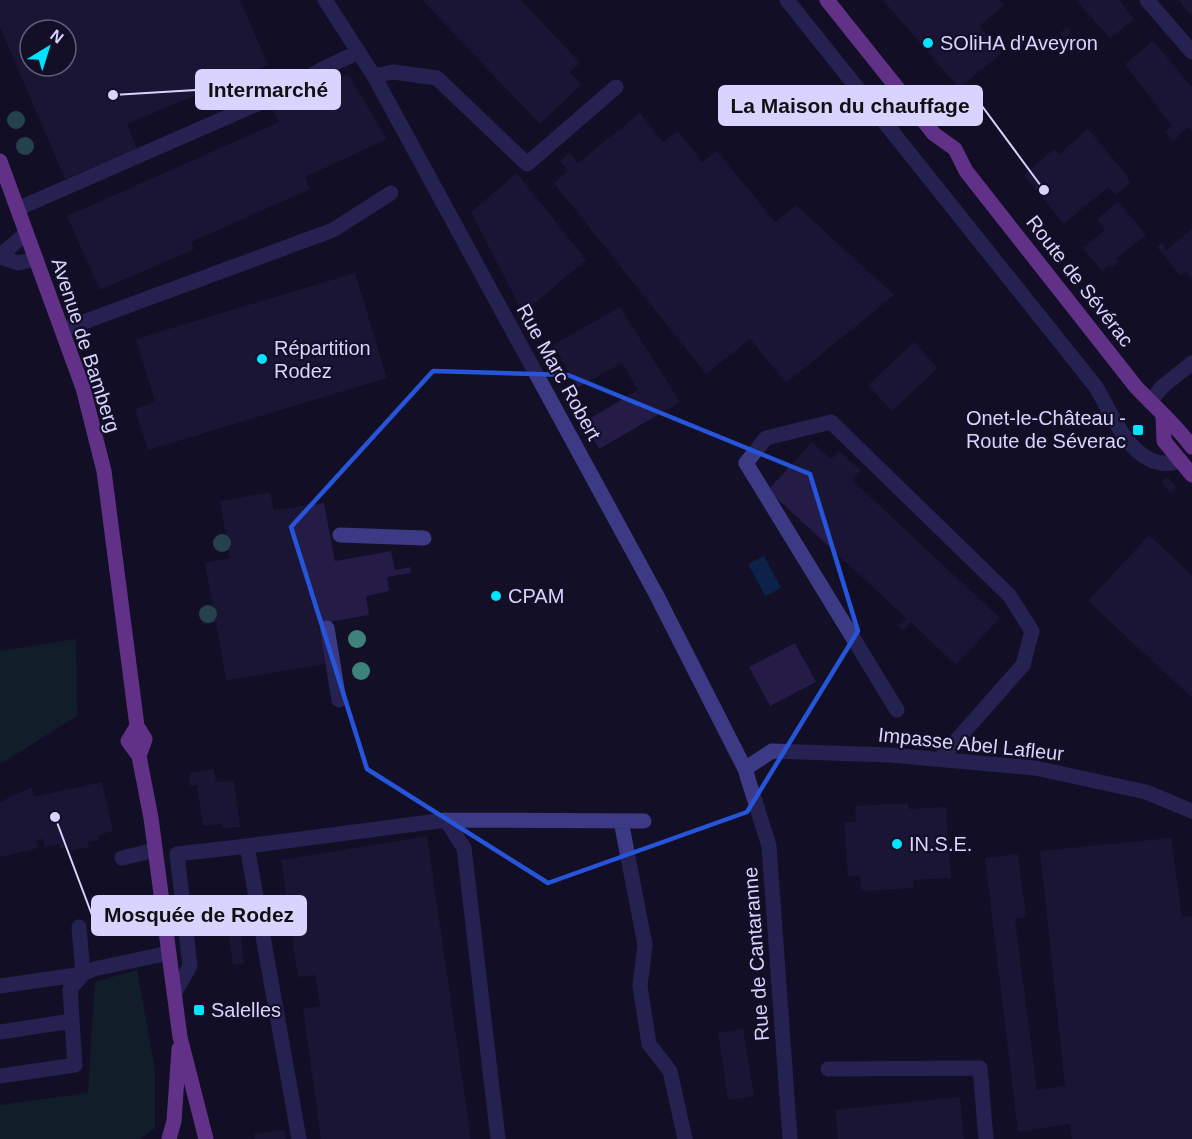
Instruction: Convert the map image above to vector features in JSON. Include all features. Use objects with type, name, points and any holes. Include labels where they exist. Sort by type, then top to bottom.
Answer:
[{"type":"main road","name":"Route de Sévérac","points":[[827,0],[934,134],[955,149],[966,171],[1136,387],[1163,417],[1176,426],[1192,447]]},
{"type":"main road","name":"Avenue de Bamberg","points":[[0,161],[83,388],[104,471],[136,726],[128,741],[139,756],[155,850],[180,1037],[206,1139]]},
{"type":"main road","points":[[1163,417],[1164,441],[1192,475]]},
{"type":"main road","name":"Avenue de Bamberg","points":[[169,1139],[174,1114],[180,1037]]},
{"type":"street","name":"Rue Marc Robert","points":[[325,0],[374,76],[656,594],[746,769]]},
{"type":"street","points":[[787,0],[1096,387],[1137,453],[1156,462],[1172,464],[1181,461]]},
{"type":"street","points":[[1147,0],[1192,52]]},
{"type":"street","points":[[17,209],[288,90],[324,68],[359,52]]},
{"type":"street","points":[[374,76],[393,72],[436,78],[527,164],[616,87]]},
{"type":"street","points":[[62,330],[333,230],[391,193]]},
{"type":"street","points":[[26,233],[0,256],[18,263],[36,259]]},
{"type":"street","points":[[1150,402],[1162,387],[1192,363]]},
{"type":"street","points":[[897,710],[746,463],[766,438],[831,422],[1009,595],[1032,631],[1023,665],[948,746],[940,759]]},
{"type":"street","points":[[340,535],[424,538]]},
{"type":"street","points":[[327,628],[339,700]]},
{"type":"street","name":"Impasse Abel Lafleur","points":[[746,769],[772,751],[940,759],[1035,768],[1146,792],[1192,811]]},
{"type":"street","name":"Rue de Cantaranne","points":[[746,769],[769,846],[790,1139]]},
{"type":"street","points":[[446,820],[464,848],[498,1139]]},
{"type":"street","points":[[174,994],[190,966],[177,854],[446,820],[644,821]]},
{"type":"street","points":[[621,821],[645,945],[640,986],[649,1044],[670,1071],[685,1139]]},
{"type":"street","points":[[247,846],[299,1139]]},
{"type":"street","points":[[122,858],[155,850]]},
{"type":"street","points":[[0,1076],[75,1065],[70,988],[83,974],[80,927]]},
{"type":"street","points":[[0,986],[83,974],[94,969],[169,953]]},
{"type":"street","points":[[0,1032],[72,1021]]},
{"type":"street","points":[[828,1069],[980,1068],[986,1139]]},
{"type":"highlighted area","points":[[433,371],[568,375],[810,474],[858,631],[747,812],[548,883],[367,769],[291,527]]},
{"type":"green space","points":[[76,639],[77,716],[0,764],[0,651]]},
{"type":"green space","points":[[137,970],[155,1070],[155,1128],[140,1139],[0,1139],[0,1105],[88,1093],[95,982]]},
{"type":"water","points":[[764,556],[781,588],[765,596],[748,564]]},
{"type":"building","points":[[0,0],[240,0],[268,65],[127,124],[137,149],[65,179],[22,78],[78,78],[78,18],[18,18],[18,69],[0,27]]},
{"type":"building","points":[[422,0],[521,0],[580,63],[570,72],[581,85],[540,124]]},
{"type":"building","points":[[883,0],[999,0],[1004,5],[979,26],[1002,53],[959,88]]},
{"type":"building","points":[[1076,0],[1119,0],[1134,19],[1110,38]]},
{"type":"building","points":[[1179,0],[1192,0],[1192,16],[1184,7]]},
{"type":"building","points":[[1067,27],[1071,33],[1064,38],[1060,33]]},
{"type":"building","points":[[1153,41],[1192,87],[1192,131],[1187,127],[1174,141],[1165,132],[1172,126],[1125,64]]},
{"type":"building","points":[[348,74],[387,139],[305,177],[310,189],[191,242],[194,249],[100,290],[67,216],[279,122],[272,108]]},
{"type":"building","points":[[640,113],[663,142],[678,131],[702,162],[717,151],[775,222],[796,205],[894,295],[786,383],[750,339],[706,374],[554,183],[568,171],[560,161],[570,153],[578,163]]},
{"type":"building","points":[[1088,129],[1125,173],[1130,183],[1115,195],[1108,187],[1064,224],[1024,175],[1054,149],[1059,154]]},
{"type":"building","points":[[517,173],[586,260],[523,313],[471,212]]},
{"type":"building","points":[[1118,201],[1146,235],[1116,259],[1119,262],[1112,268],[1110,264],[1102,271],[1083,248],[1105,230],[1097,219]]},
{"type":"building","points":[[1192,229],[1192,279],[1186,271],[1181,276],[1157,247],[1162,243],[1167,250]]},
{"type":"building","name":"Répartition Rodez","points":[[355,273],[387,378],[148,450],[135,409],[155,402],[136,339]]},
{"type":"building","points":[[620,307],[680,402],[599,449],[584,422],[638,390],[622,363],[578,387],[553,345]]},
{"type":"building","points":[[914,342],[938,368],[892,411],[868,385]]},
{"type":"building","points":[[812,442],[831,459],[840,451],[861,471],[852,480],[1000,618],[956,665],[911,622],[903,630],[899,626],[906,618],[768,490]]},
{"type":"building","points":[[1168,477],[1176,487],[1170,493],[1161,482]]},
{"type":"building","points":[[270,492],[274,510],[324,503],[335,561],[391,551],[395,570],[410,567],[411,573],[387,577],[389,591],[366,596],[369,615],[318,624],[325,664],[226,680],[216,623],[203,625],[200,608],[213,606],[205,563],[230,558],[220,501]]},
{"type":"building","points":[[1149,535],[1192,575],[1192,698],[1088,601]]},
{"type":"building","points":[[795,643],[816,682],[770,706],[749,667]]},
{"type":"building","points":[[214,769],[216,782],[234,781],[240,827],[222,828],[221,824],[203,826],[197,785],[190,786],[189,773]]},
{"type":"building","points":[[102,782],[113,831],[98,835],[99,840],[88,842],[89,847],[71,851],[70,847],[60,849],[59,844],[45,847],[43,839],[36,840],[38,848],[0,857],[0,803],[2,801],[32,787],[34,797]]},
{"type":"building","points":[[908,803],[908,809],[946,807],[951,878],[913,880],[913,888],[861,891],[860,875],[848,876],[844,822],[856,822],[855,806]]},
{"type":"building","points":[[427,836],[471,1139],[321,1139],[303,1009],[320,1006],[315,975],[298,977],[281,860]]},
{"type":"building","points":[[1171,838],[1182,917],[1192,916],[1192,1139],[1072,1139],[1070,1124],[1018,1132],[985,858],[1018,854],[1026,917],[1015,919],[1037,1090],[1065,1086],[1040,851]]},
{"type":"building","points":[[239,920],[244,964],[233,965],[227,921]]},
{"type":"building","points":[[743,1029],[754,1096],[728,1100],[718,1033]]},
{"type":"building","points":[[960,1097],[964,1139],[838,1139],[835,1110]]},
{"type":"building","points":[[284,1130],[286,1139],[255,1139],[254,1134]]},
{"type":"place","name":"SOliHA d'Aveyron","points":[[928,43]]},
{"type":"place","name":"Intermarché","points":[[113,95]]},
{"type":"place","name":"La Maison du chauffage","points":[[1044,190]]},
{"type":"place","name":"Répartition Rodez","points":[[262,359]]},
{"type":"place","name":"Onet-le-Château - Route de Séverac","points":[[1138,430]]},
{"type":"place","name":"CPAM","points":[[496,596]]},
{"type":"place","name":"Mosquée de Rodez","points":[[55,817]]},
{"type":"place","name":"IN.S.E.","points":[[897,844]]},
{"type":"place","name":"Salelles","points":[[199,1010]]}]
